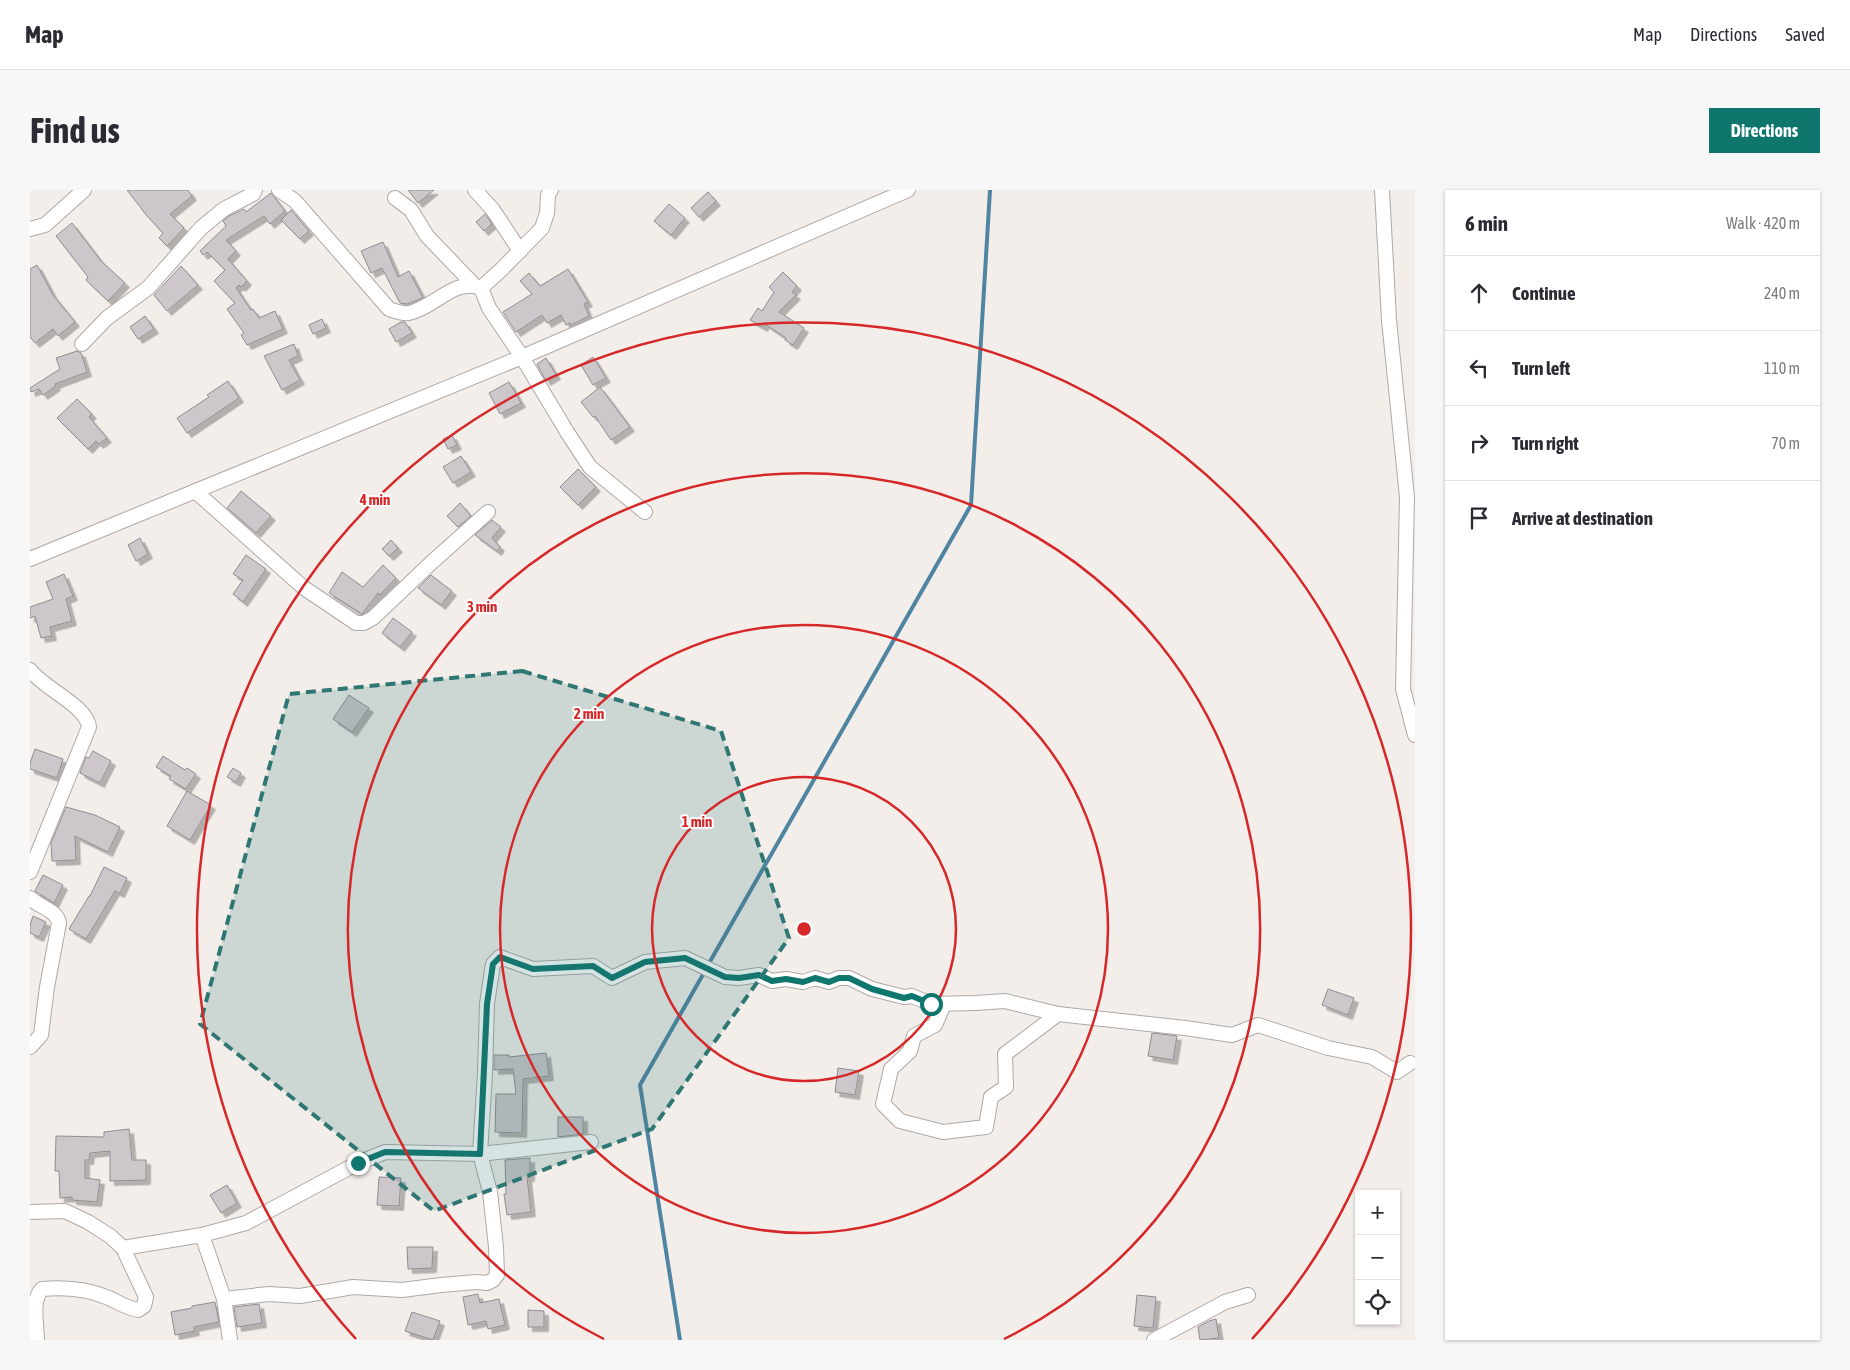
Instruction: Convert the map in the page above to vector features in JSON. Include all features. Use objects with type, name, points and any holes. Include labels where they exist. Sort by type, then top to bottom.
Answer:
[{"type":"street","points":[[30,229],[45,224],[84,190]]},
{"type":"street","points":[[82,344],[107,318],[148,288],[201,228],[224,208],[253,194],[255,190]]},
{"type":"street","points":[[279,190],[295,201],[389,309],[407,313],[423,308],[457,288],[477,287],[520,251],[542,228],[547,213],[550,190]]},
{"type":"street","points":[[475,190],[493,210],[520,251]]},
{"type":"street","points":[[30,559],[522,357],[908,190]]},
{"type":"street","points":[[1382,190],[1389,320],[1406,497],[1403,689],[1415,736]]},
{"type":"street","points":[[395,198],[411,210],[428,236],[477,287],[590,467],[645,512]]},
{"type":"street","points":[[195,491],[304,588],[356,623],[364,623],[373,618],[488,512]]},
{"type":"street","points":[[30,670],[36,679],[85,716],[89,727],[30,872]]},
{"type":"street","points":[[30,898],[55,914],[59,923],[47,987],[41,1035],[30,1047]]},
{"type":"street","points":[[224,1299],[269,1294],[300,1296],[353,1287],[402,1290],[449,1284],[487,1283],[493,1280],[497,1275],[495,1238],[490,1192],[480,1154],[487,1004],[493,964],[500,957],[533,969],[593,966],[612,978],[645,962],[685,958],[725,977],[739,978],[759,975],[772,981],[786,979],[803,982],[815,978],[829,982],[839,978],[849,978],[872,989],[904,998],[912,996],[931,1004],[1005,1000],[1058,1014],[1232,1035],[1258,1025],[1328,1048],[1372,1057],[1397,1072],[1410,1064]]},
{"type":"street","points":[[944,1004],[935,1024],[914,1036],[910,1050],[891,1068],[883,1104],[900,1121],[944,1132],[986,1127],[991,1097],[1006,1087],[1005,1054],[1058,1014]]},
{"type":"street","points":[[123,1248],[202,1235],[246,1223],[358,1163],[385,1152],[480,1154],[591,1142]]},
{"type":"street","points":[[30,1212],[65,1211],[88,1222],[110,1236],[123,1248],[146,1297],[144,1306],[138,1310],[127,1308],[107,1297],[67,1287],[42,1289],[37,1296],[37,1340]]},
{"type":"street","points":[[202,1235],[224,1299],[230,1340]]},
{"type":"street","points":[[1154,1340],[1225,1302],[1248,1295]]},
{"type":"highlighted area","points":[[522,671],[721,731],[789,938],[652,1129],[434,1211],[200,1024],[289,694]]},
{"type":"building","points":[[127,190],[188,190],[192,196],[170,214],[184,228],[167,246],[159,238],[163,233]]},
{"type":"building","points":[[408,190],[434,190],[418,203]]},
{"type":"building","points":[[708,192],[716,201],[699,217],[691,208]]},
{"type":"building","points":[[271,193],[285,211],[270,224],[264,216],[226,240],[236,251],[228,259],[247,281],[241,287],[239,285],[236,288],[259,318],[275,311],[283,329],[247,345],[241,335],[244,333],[227,309],[235,303],[214,281],[225,270],[207,252],[203,255],[200,251],[226,226],[223,221],[229,216],[244,209],[246,212]]},
{"type":"building","points":[[669,204],[685,218],[671,235],[654,221]]},
{"type":"building","points":[[291,210],[309,231],[300,239],[281,220]]},
{"type":"building","points":[[485,214],[492,224],[484,231],[476,222]]},
{"type":"building","points":[[72,223],[101,261],[125,283],[108,301],[86,280],[88,277],[56,236]]},
{"type":"building","points":[[383,242],[398,277],[409,271],[423,298],[407,304],[400,303],[382,268],[371,273],[361,251]]},
{"type":"building","points":[[37,265],[53,295],[75,322],[58,336],[53,329],[35,343],[30,337],[30,269]]},
{"type":"building","points":[[181,266],[198,285],[167,311],[154,295]]},
{"type":"building","points":[[568,269],[588,302],[584,304],[589,316],[571,325],[570,323],[566,325],[561,315],[547,323],[542,315],[516,332],[503,312],[532,294],[520,281],[529,273],[540,286]]},
{"type":"building","points":[[783,272],[797,286],[792,292],[796,295],[779,312],[804,328],[793,345],[765,324],[763,327],[750,320],[758,308],[762,311],[774,292],[769,287]]},
{"type":"building","points":[[145,316],[154,329],[138,339],[130,327]]},
{"type":"building","points":[[322,319],[326,328],[313,334],[309,325]]},
{"type":"building","points":[[401,322],[405,322],[412,333],[396,342],[389,329]]},
{"type":"building","points":[[294,344],[298,356],[289,360],[300,380],[282,390],[264,356]]},
{"type":"building","points":[[77,351],[81,353],[87,372],[55,384],[56,386],[43,395],[39,389],[31,392],[30,388],[60,369],[56,358]]},
{"type":"building","points":[[593,357],[606,378],[593,385],[581,365]]},
{"type":"building","points":[[546,358],[556,375],[546,381],[537,364]]},
{"type":"building","points":[[228,381],[239,398],[187,433],[177,418],[209,397],[207,395]]},
{"type":"building","points":[[509,382],[521,403],[500,414],[489,393]]},
{"type":"building","points":[[600,387],[630,427],[611,440],[595,416],[593,417],[581,402]]},
{"type":"building","points":[[77,399],[92,414],[89,417],[107,438],[99,444],[96,441],[88,449],[57,418]]},
{"type":"building","points":[[452,435],[457,445],[448,449],[443,439]]},
{"type":"building","points":[[461,456],[471,472],[453,483],[443,467]]},
{"type":"building","points":[[578,469],[596,487],[578,505],[560,487]]},
{"type":"building","points":[[241,491],[271,516],[256,533],[227,508]]},
{"type":"building","points":[[460,503],[471,516],[458,527],[447,516]]},
{"type":"building","points":[[492,520],[501,527],[492,538],[500,547],[497,551],[475,535]]},
{"type":"building","points":[[140,538],[148,554],[136,561],[128,545]]},
{"type":"building","points":[[391,540],[398,548],[389,556],[382,549]]},
{"type":"building","points":[[246,555],[266,569],[243,602],[233,594],[243,580],[233,574]]},
{"type":"building","points":[[383,565],[396,578],[380,595],[378,593],[362,614],[329,593],[342,572],[363,587]]},
{"type":"building","points":[[64,574],[73,596],[66,599],[72,621],[50,627],[52,636],[41,638],[35,616],[30,618],[30,607],[53,599],[46,582]]},
{"type":"building","points":[[431,575],[452,591],[441,605],[418,588]]},
{"type":"building","points":[[393,618],[412,632],[400,647],[382,633]]},
{"type":"building","points":[[349,695],[369,708],[352,732],[333,719]]},
{"type":"building","points":[[35,749],[63,759],[57,778],[30,769]]},
{"type":"building","points":[[93,751],[111,761],[100,783],[80,773],[86,757],[89,758]]},
{"type":"building","points":[[163,756],[185,770],[187,768],[196,774],[186,789],[169,779],[171,776],[156,767]]},
{"type":"building","points":[[233,768],[241,773],[236,782],[227,777]]},
{"type":"building","points":[[187,791],[211,805],[190,840],[167,826]]},
{"type":"building","points":[[66,807],[95,815],[120,827],[108,852],[75,836],[76,860],[52,861],[51,843]]},
{"type":"building","points":[[104,867],[127,878],[120,893],[115,891],[86,939],[69,929],[90,896]]},
{"type":"building","points":[[43,875],[63,885],[54,903],[35,891]]},
{"type":"building","points":[[33,916],[46,922],[39,937],[30,933]]},
{"type":"building","points":[[1328,989],[1354,998],[1348,1015],[1322,1005]]},
{"type":"building","points":[[1152,1033],[1177,1036],[1173,1060],[1148,1056]]},
{"type":"building","points":[[546,1053],[549,1076],[523,1079],[522,1133],[495,1132],[496,1094],[516,1094],[513,1069],[494,1070],[494,1055],[509,1055],[509,1057]]},
{"type":"building","points":[[838,1068],[859,1071],[855,1095],[835,1092]]},
{"type":"building","points":[[558,1117],[583,1117],[583,1134],[558,1137]]},
{"type":"building","points":[[129,1129],[132,1160],[146,1160],[146,1180],[110,1181],[110,1151],[90,1153],[89,1160],[85,1160],[85,1178],[100,1180],[97,1202],[72,1200],[72,1197],[60,1198],[59,1171],[55,1171],[56,1136],[104,1137],[104,1132]]},
{"type":"building","points":[[530,1158],[530,1177],[527,1177],[531,1212],[507,1215],[504,1194],[506,1194],[505,1160]]},
{"type":"building","points":[[379,1177],[401,1178],[399,1206],[377,1205]]},
{"type":"building","points":[[227,1185],[237,1203],[221,1213],[210,1195]]},
{"type":"building","points":[[407,1247],[433,1247],[432,1268],[408,1269]]},
{"type":"building","points":[[478,1294],[480,1303],[499,1299],[505,1325],[488,1329],[486,1321],[468,1325],[463,1297]]},
{"type":"building","points":[[1137,1295],[1156,1297],[1153,1328],[1134,1326]]},
{"type":"building","points":[[215,1302],[219,1322],[194,1327],[195,1331],[175,1335],[171,1312]]},
{"type":"building","points":[[259,1304],[262,1323],[237,1327],[234,1307]]},
{"type":"building","points":[[528,1310],[544,1311],[544,1327],[528,1327]]},
{"type":"building","points":[[412,1312],[440,1321],[433,1340],[405,1331]]},
{"type":"building","points":[[1216,1319],[1219,1338],[1200,1340],[1198,1327]]},
{"type":"waterway","points":[[708,965],[971,505],[990,190]]},
{"type":"waterway","points":[[680,1340],[640,1085],[705,971]]},
{"type":"route","points":[[358,1163],[385,1152],[480,1154],[487,1004],[493,964],[500,957],[533,969],[593,966],[612,978],[645,962],[685,958],[725,977],[739,978],[759,975],[772,981],[786,979],[803,982],[815,978],[829,982],[839,978],[849,978],[872,989],[904,998],[912,996],[931,1004]]}]
